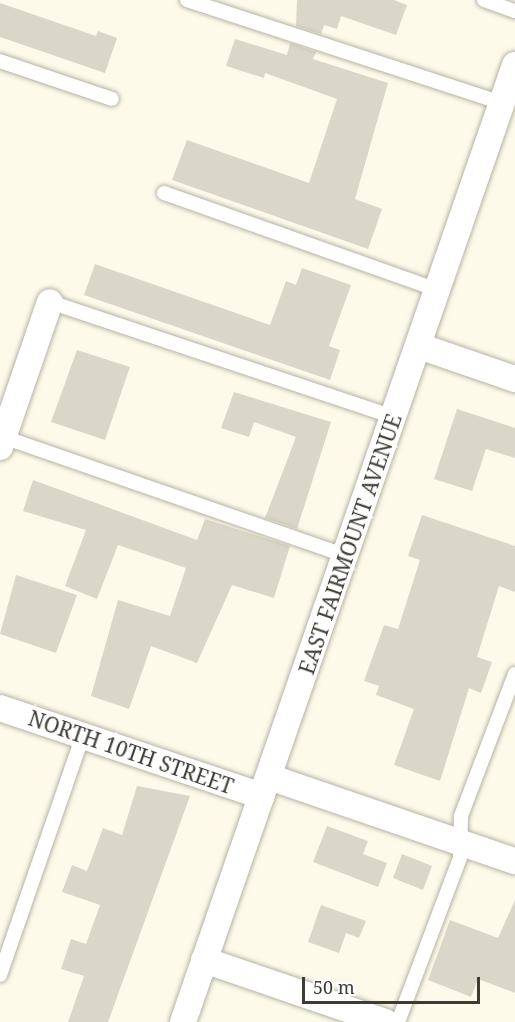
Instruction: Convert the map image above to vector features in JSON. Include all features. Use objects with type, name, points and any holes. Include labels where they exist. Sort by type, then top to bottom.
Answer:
[{"type":"street","name":"EAST FAIRMOUNT AVENUE","points":[[183,1022],[347,556],[515,65]]},
{"type":"street","points":[[2,442],[50,302]]},
{"type":"street","points":[[419,346],[515,380]]},
{"type":"street","name":"NORTH 10TH STREET","points":[[0,708],[83,735],[266,786],[515,861]]},
{"type":"street","points":[[204,960],[385,1022]]},
{"type":"lane","points":[[187,0],[502,103]]},
{"type":"lane","points":[[484,0],[515,11]]},
{"type":"lane","points":[[0,61],[112,99]]},
{"type":"lane","points":[[164,193],[438,290]]},
{"type":"lane","points":[[50,302],[394,417]]},
{"type":"lane","points":[[2,442],[347,556]]},
{"type":"lane","points":[[398,1022],[460,844],[461,816],[515,674]]},
{"type":"lane","points":[[0,975],[83,735]]},
{"type":"building","points":[[297,0],[394,0],[407,5],[396,35],[341,16],[337,29],[324,25],[321,34],[296,26]]},
{"type":"building","points":[[0,3],[96,36],[98,31],[117,38],[105,73],[0,37]]},
{"type":"building","points":[[235,39],[287,55],[290,43],[316,52],[313,59],[388,83],[355,199],[382,209],[368,249],[172,180],[187,140],[309,183],[337,99],[265,73],[264,78],[226,66]]},
{"type":"building","points":[[95,264],[270,325],[286,281],[296,285],[302,268],[351,285],[329,346],[340,350],[330,380],[84,295]]},
{"type":"building","points":[[77,350],[130,367],[105,440],[51,422]]},
{"type":"building","points":[[234,392],[331,422],[297,529],[265,518],[296,437],[254,422],[249,437],[221,428]]},
{"type":"building","points":[[457,409],[515,428],[515,458],[486,449],[472,491],[434,479]]},
{"type":"building","points":[[33,480],[197,540],[205,519],[290,546],[274,598],[232,585],[197,663],[151,646],[129,709],[91,696],[118,600],[170,616],[186,568],[118,545],[97,599],[65,586],[86,530],[23,511]]},
{"type":"building","points":[[422,515],[515,546],[515,592],[499,586],[477,657],[492,662],[481,693],[469,688],[440,781],[394,765],[414,709],[376,695],[379,686],[364,681],[384,625],[398,629],[420,560],[408,556]]},
{"type":"building","points":[[16,575],[77,595],[56,653],[0,634]]},
{"type":"building","points":[[137,786],[190,796],[108,1022],[68,1022],[84,976],[61,969],[71,939],[86,944],[100,905],[62,892],[72,865],[87,871],[103,828],[122,835]]},
{"type":"building","points":[[327,826],[368,841],[363,854],[387,863],[378,887],[313,862]]},
{"type":"building","points":[[402,854],[432,866],[423,890],[393,878]]},
{"type":"building","points":[[515,900],[515,993],[478,979],[471,997],[428,980],[450,920],[498,938]]},
{"type":"building","points":[[321,905],[366,921],[359,938],[346,933],[339,953],[308,942]]}]
